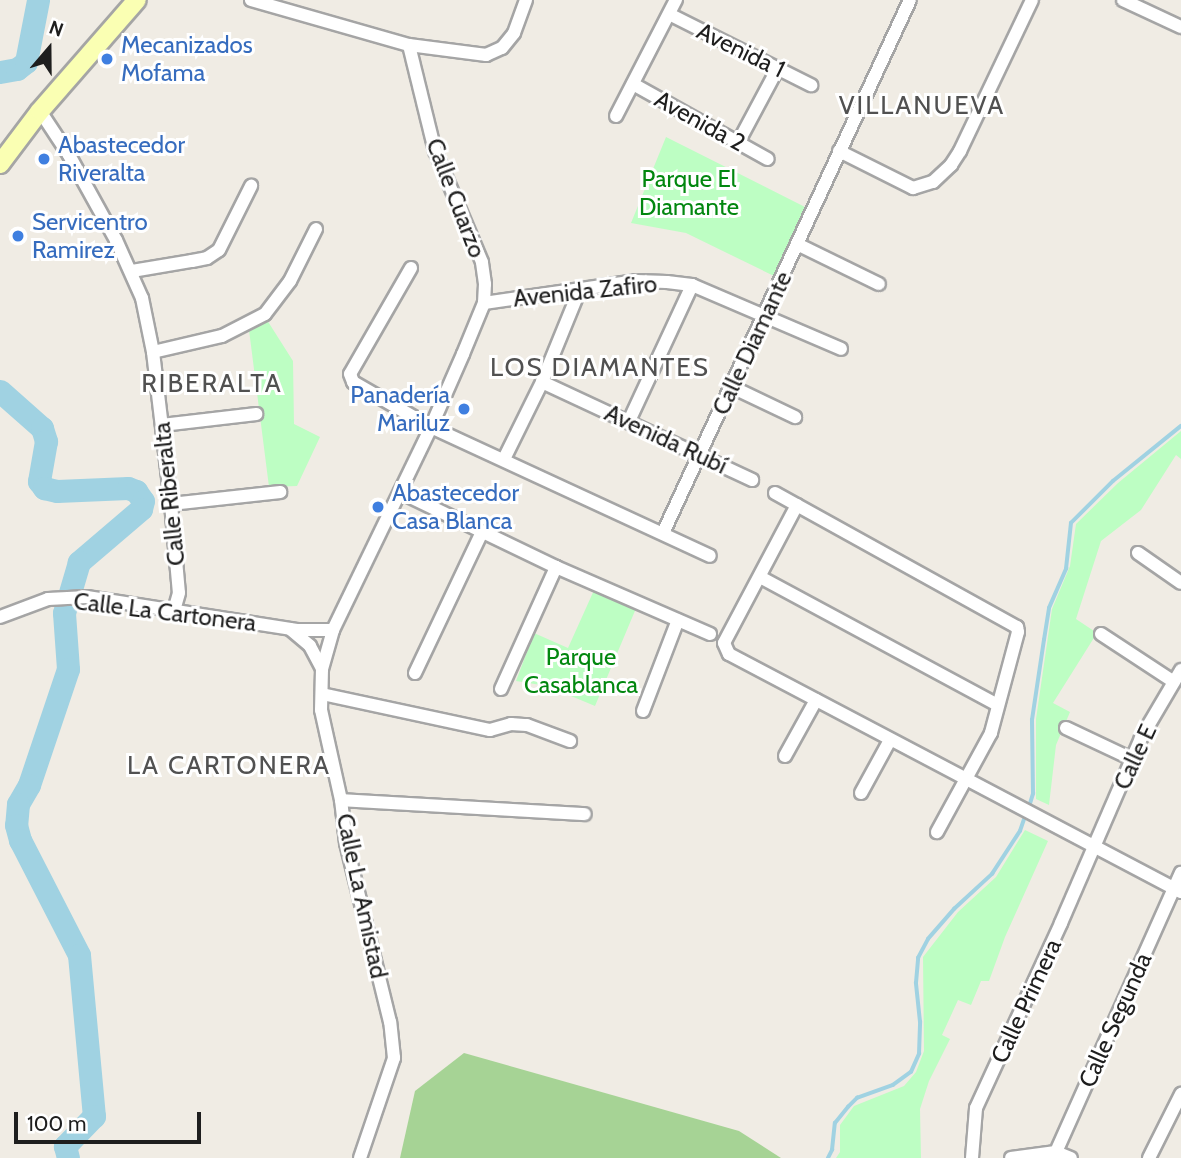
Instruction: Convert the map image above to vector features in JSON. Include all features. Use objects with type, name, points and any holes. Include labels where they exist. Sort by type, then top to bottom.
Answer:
[{"type":"main road","points":[[0,164],[40,111],[137,0]]},
{"type":"street","points":[[251,0],[409,46],[486,55],[502,48],[514,33],[526,0]]},
{"type":"street","points":[[616,117],[677,0]]},
{"type":"street","name":"Calle Diamante","points":[[663,533],[910,0]]},
{"type":"street","points":[[839,151],[913,188],[933,183],[951,165],[960,151],[1032,0]]},
{"type":"street","points":[[1123,0],[1181,27]]},
{"type":"street","name":"Avenida 1","points":[[671,15],[811,85]]},
{"type":"street","name":"Calle Cuarzo","points":[[400,492],[484,303],[482,262],[435,151],[409,46]]},
{"type":"street","points":[[739,141],[778,68]]},
{"type":"street","name":"Avenida 2","points":[[633,84],[768,159]]},
{"type":"street","name":"Calle Riberalta","points":[[40,111],[69,155],[132,271],[153,352],[179,593],[174,610]]},
{"type":"street","points":[[132,271],[207,258],[219,250],[251,186]]},
{"type":"street","points":[[153,352],[222,336],[265,314],[290,281],[316,229]]},
{"type":"street","points":[[797,244],[879,284]]},
{"type":"street","points":[[411,268],[350,374],[352,382],[431,427],[710,556]]},
{"type":"street","name":"Avenida Zafiro","points":[[484,303],[636,281],[692,285],[765,314],[841,349]]},
{"type":"street","points":[[629,421],[692,285]]},
{"type":"street","points":[[504,459],[542,382],[580,289]]},
{"type":"street","name":"Avenida Rubí","points":[[542,382],[751,480]]},
{"type":"street","points":[[732,387],[795,417]]},
{"type":"street","points":[[162,425],[256,414]]},
{"type":"street","points":[[171,504],[280,492]]},
{"type":"street","points":[[400,492],[556,568],[710,634]]},
{"type":"street","name":"Calle La Amistad","points":[[360,1158],[394,1058],[390,1022],[346,843],[341,800],[325,729],[323,669],[333,630],[400,492]]},
{"type":"street","points":[[775,494],[1017,627],[1018,632],[991,733],[937,832]]},
{"type":"street","points":[[797,505],[724,643],[724,649],[890,740],[1178,890]]},
{"type":"street","points":[[415,673],[482,532]]},
{"type":"street","points":[[1139,553],[1181,583]]},
{"type":"street","points":[[500,689],[556,568]]},
{"type":"street","points":[[760,577],[998,705]]},
{"type":"street","name":"Calle La Cartonera","points":[[0,617],[48,599],[87,597],[289,629],[333,630]]},
{"type":"street","points":[[643,711],[678,621]]},
{"type":"street","points":[[289,629],[310,646],[323,669]]},
{"type":"street","points":[[1101,634],[1177,676]]},
{"type":"street","name":"Calle E","points":[[1095,848],[1132,759],[1177,676]]},
{"type":"street","points":[[322,694],[489,730],[511,724],[527,725],[570,741]]},
{"type":"street","points":[[785,756],[816,699]]},
{"type":"street","points":[[1066,728],[1132,759]]},
{"type":"street","points":[[861,793],[890,740]]},
{"type":"street","points":[[341,800],[585,814]]},
{"type":"street","name":"Calle Primera","points":[[972,1158],[976,1108],[1095,848]]},
{"type":"street","name":"Calle Segunda","points":[[1056,1152],[1178,890],[1181,873]]},
{"type":"street","points":[[1149,1158],[1181,1094]]},
{"type":"street","points":[[1011,1158],[1056,1152],[1071,1158]]},
{"type":"green space","name":"Parque El Diamante","points":[[666,137],[807,208],[774,276],[686,233],[631,223]]},
{"type":"green space","points":[[267,320],[293,361],[294,424],[320,437],[297,486],[269,487],[249,330]]},
{"type":"green space","points":[[1181,431],[1181,459],[1176,455],[1141,510],[1101,541],[1076,619],[1097,633],[1053,703],[1070,712],[1056,745],[1049,805],[1036,799],[1036,719],[1052,609],[1070,566],[1076,524],[1118,483]]},
{"type":"green space","name":"Parque Casablanca","points":[[595,588],[637,606],[595,706],[547,686],[516,681],[534,633],[568,648]]},
{"type":"green space","points":[[1025,830],[1048,841],[1005,937],[989,981],[981,981],[971,1005],[958,1000],[942,1035],[950,1039],[929,1081],[920,1109],[921,1158],[836,1158],[840,1152],[840,1125],[854,1106],[904,1086],[916,1072],[924,1051],[923,957],[958,912],[996,877]]},
{"type":"green space","points":[[464,1053],[739,1131],[781,1158],[400,1158],[415,1091]]},
{"type":"waterway","points":[[0,72],[17,69],[26,62],[38,0]]},
{"type":"waterway","points":[[0,391],[42,428],[46,441],[39,481],[44,488],[57,491],[128,488],[136,491],[143,501],[141,509],[79,562],[64,613],[68,669],[29,785],[18,804],[16,825],[20,840],[79,955],[94,1116],[65,1146],[68,1158]]},
{"type":"waterway","points":[[1029,807],[1033,794],[1032,720],[1049,608],[1066,569],[1071,523],[1113,481],[1181,426]]},
{"type":"waterway","points":[[828,1158],[832,1150],[835,1123],[848,1107],[857,1098],[893,1085],[911,1072],[919,1054],[920,1022],[916,983],[918,958],[928,939],[954,909],[992,874],[1020,831],[1026,814]]},
{"type":"place","name":"Mecanizados Mofama","points":[[107,59]]},
{"type":"place","name":"Abastecedor Riveralta","points":[[44,159]]},
{"type":"place","name":"Servicentro Ramirez","points":[[18,236]]},
{"type":"place","name":"Panadería Mariluz","points":[[464,409]]},
{"type":"place","name":"Abastecedor Casa Blanca","points":[[378,507]]},
{"type":"district","name":"VILLANUEVA","points":[[922,106]]},
{"type":"district","name":"LOS DIAMANTES","points":[[600,368]]},
{"type":"district","name":"RIBERALTA","points":[[212,384]]},
{"type":"district","name":"LA CARTONERA","points":[[229,766]]}]
